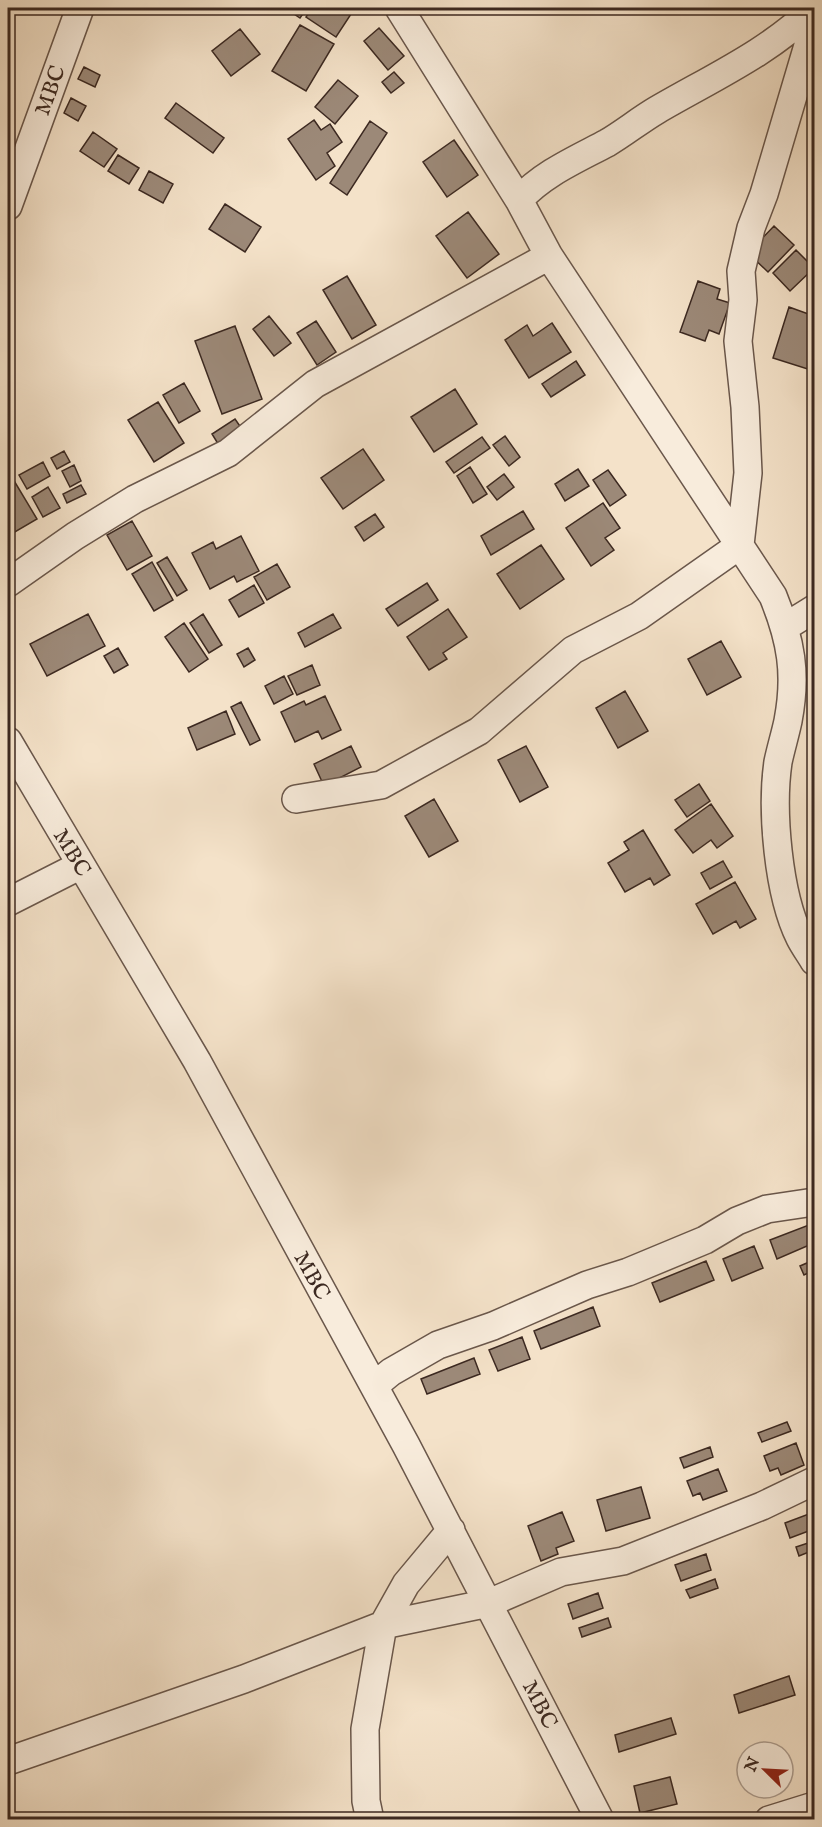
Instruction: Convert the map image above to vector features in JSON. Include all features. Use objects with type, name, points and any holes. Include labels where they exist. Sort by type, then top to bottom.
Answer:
[{"type":"street","name":"MBC","points":[[8,206],[80,8]]},
{"type":"street","points":[[399,8],[519,200],[549,256],[773,596],[785,627],[793,670],[788,719],[778,763],[776,808],[778,860],[800,937],[814,961]]},
{"type":"street","points":[[519,200],[528,190],[578,158],[609,142],[654,112],[766,46],[796,26],[813,8]]},
{"type":"street","points":[[296,799],[381,785],[479,731],[573,650],[639,616],[740,545],[748,472],[745,407],[738,341],[743,300],[741,271],[751,228],[764,194],[814,25]]},
{"type":"street","points":[[8,583],[75,536],[135,499],[228,453],[315,384],[549,256]]},
{"type":"street","points":[[785,627],[814,609]]},
{"type":"street","name":"MBC","points":[[8,741],[196,1061],[451,1530],[600,1820]]},
{"type":"street","points":[[8,902],[81,865]]},
{"type":"street","points":[[374,1386],[391,1372],[438,1345],[493,1326],[586,1285],[628,1272],[705,1240],[737,1221],[767,1209],[814,1202]]},
{"type":"street","points":[[8,1761],[244,1679],[383,1625],[489,1603],[561,1572],[623,1561],[762,1506],[814,1481]]},
{"type":"street","points":[[370,1820],[366,1801],[365,1729],[383,1625],[406,1584],[451,1530]]},
{"type":"street","points":[[769,1820],[814,1806]]},
{"type":"building","points":[[285,8],[307,8],[300,18]]},
{"type":"building","points":[[312,8],[355,8],[336,37],[306,17]]},
{"type":"building","points":[[300,25],[334,44],[306,91],[272,71]]},
{"type":"building","points":[[379,28],[404,56],[388,70],[364,41]]},
{"type":"building","points":[[240,29],[260,54],[231,76],[212,51]]},
{"type":"building","points":[[84,67],[100,75],[95,87],[78,79]]},
{"type":"building","points":[[394,72],[404,83],[391,93],[382,82]]},
{"type":"building","points":[[338,80],[358,96],[335,124],[315,107]]},
{"type":"building","points":[[71,98],[86,106],[78,121],[64,113]]},
{"type":"building","points":[[176,103],[224,138],[213,153],[165,118]]},
{"type":"building","points":[[314,120],[321,130],[330,124],[342,142],[327,153],[335,166],[316,180],[288,139]]},
{"type":"building","points":[[370,121],[387,133],[347,195],[330,183]]},
{"type":"building","points":[[93,132],[117,149],[104,167],[80,151]]},
{"type":"building","points":[[454,140],[478,175],[447,197],[423,162]]},
{"type":"building","points":[[118,155],[139,168],[129,184],[108,171]]},
{"type":"building","points":[[149,171],[173,184],[163,203],[139,190]]},
{"type":"building","points":[[225,204],[261,227],[245,252],[209,229]]},
{"type":"building","points":[[468,212],[499,254],[467,278],[436,236]]},
{"type":"building","points":[[774,226],[794,245],[768,272],[748,253]]},
{"type":"building","points":[[796,250],[814,268],[790,291],[773,273]]},
{"type":"building","points":[[347,276],[376,325],[352,339],[323,290]]},
{"type":"building","points":[[698,281],[720,289],[717,299],[730,303],[719,334],[709,330],[705,341],[680,332]]},
{"type":"building","points":[[789,307],[814,316],[814,371],[773,358]]},
{"type":"building","points":[[269,316],[291,343],[274,356],[253,329]]},
{"type":"building","points":[[316,321],[336,352],[317,365],[297,333]]},
{"type":"building","points":[[552,323],[571,352],[529,378],[505,340],[527,325],[533,336]]},
{"type":"building","points":[[235,326],[262,399],[222,414],[195,341]]},
{"type":"building","points":[[576,361],[585,375],[551,397],[542,384]]},
{"type":"building","points":[[184,383],[200,411],[179,423],[163,395]]},
{"type":"building","points":[[455,389],[477,424],[434,452],[411,417]]},
{"type":"building","points":[[158,402],[184,443],[154,462],[128,420]]},
{"type":"building","points":[[235,419],[244,432],[220,447],[212,434]]},
{"type":"building","points":[[505,436],[520,457],[509,466],[493,445]]},
{"type":"building","points":[[482,437],[490,448],[454,473],[446,462]]},
{"type":"building","points":[[363,449],[384,480],[343,509],[321,478]]},
{"type":"building","points":[[64,451],[70,462],[57,469],[51,458]]},
{"type":"building","points":[[43,462],[50,476],[27,489],[19,475]]},
{"type":"building","points":[[74,465],[81,481],[70,487],[62,471]]},
{"type":"building","points":[[470,467],[487,494],[473,503],[457,476]]},
{"type":"building","points":[[578,469],[589,486],[565,501],[555,484]]},
{"type":"building","points":[[608,470],[626,495],[610,506],[593,480]]},
{"type":"building","points":[[10,474],[37,519],[8,536],[8,476]]},
{"type":"building","points":[[504,474],[514,487],[497,500],[487,487]]},
{"type":"building","points":[[81,485],[86,494],[67,503],[63,494]]},
{"type":"building","points":[[48,487],[60,508],[43,517],[32,497]]},
{"type":"building","points":[[603,503],[620,528],[605,538],[614,550],[591,566],[566,528]]},
{"type":"building","points":[[523,511],[534,529],[491,555],[481,536]]},
{"type":"building","points":[[375,514],[384,527],[364,541],[355,527]]},
{"type":"building","points":[[132,521],[152,556],[127,570],[107,535]]},
{"type":"building","points":[[241,536],[259,571],[237,582],[234,576],[210,589],[192,553],[213,542],[216,549]]},
{"type":"building","points":[[541,545],[564,579],[520,609],[497,574]]},
{"type":"building","points":[[167,557],[187,590],[177,596],[157,563]]},
{"type":"building","points":[[152,562],[173,600],[154,611],[132,574]]},
{"type":"building","points":[[277,564],[290,587],[267,600],[254,577]]},
{"type":"building","points":[[427,583],[438,600],[398,626],[386,609]]},
{"type":"building","points":[[254,585],[264,603],[239,617],[229,600]]},
{"type":"building","points":[[448,609],[467,637],[443,653],[447,659],[429,670],[407,637]]},
{"type":"building","points":[[88,614],[105,646],[47,676],[30,644]]},
{"type":"building","points":[[203,614],[222,645],[209,653],[190,623]]},
{"type":"building","points":[[333,614],[341,628],[305,647],[298,633]]},
{"type":"building","points":[[184,623],[208,659],[189,672],[165,637]]},
{"type":"building","points":[[721,641],[741,677],[707,695],[688,659]]},
{"type":"building","points":[[118,648],[128,665],[114,673],[104,656]]},
{"type":"building","points":[[248,648],[255,660],[244,667],[237,654]]},
{"type":"building","points":[[312,665],[320,685],[297,695],[288,676]]},
{"type":"building","points":[[284,676],[293,694],[274,704],[265,686]]},
{"type":"building","points":[[625,691],[648,731],[618,748],[596,708]]},
{"type":"building","points":[[325,696],[341,730],[322,739],[318,731],[295,742],[281,712],[304,701],[306,705]]},
{"type":"building","points":[[241,702],[260,740],[250,745],[231,707]]},
{"type":"building","points":[[226,711],[235,734],[197,750],[188,728]]},
{"type":"building","points":[[351,746],[361,767],[324,786],[314,764]]},
{"type":"building","points":[[526,746],[548,787],[520,802],[498,760]]},
{"type":"building","points":[[699,784],[710,801],[687,817],[675,800]]},
{"type":"building","points":[[434,799],[458,841],[429,857],[405,816]]},
{"type":"building","points":[[711,804],[733,836],[717,848],[711,840],[693,853],[675,830]]},
{"type":"building","points":[[643,830],[670,875],[654,885],[650,878],[625,892],[608,863],[629,850],[624,842]]},
{"type":"building","points":[[723,861],[732,877],[710,889],[701,873]]},
{"type":"building","points":[[735,882],[756,919],[740,928],[736,921],[713,934],[696,904]]},
{"type":"building","points":[[814,1223],[814,1243],[777,1259],[770,1240]]},
{"type":"building","points":[[754,1246],[763,1268],[732,1281],[723,1259]]},
{"type":"building","points":[[814,1260],[814,1270],[804,1275],[800,1266]]},
{"type":"building","points":[[706,1261],[714,1280],[660,1302],[652,1283]]},
{"type":"building","points":[[593,1307],[600,1326],[541,1349],[534,1331]]},
{"type":"building","points":[[522,1337],[530,1359],[498,1371],[489,1350]]},
{"type":"building","points":[[474,1358],[480,1374],[427,1394],[421,1379]]},
{"type":"building","points":[[787,1422],[791,1431],[762,1442],[758,1433]]},
{"type":"building","points":[[796,1443],[804,1465],[781,1475],[778,1468],[770,1471],[764,1456]]},
{"type":"building","points":[[710,1447],[713,1457],[684,1468],[680,1458]]},
{"type":"building","points":[[718,1469],[727,1491],[703,1500],[700,1493],[693,1496],[687,1481]]},
{"type":"building","points":[[641,1487],[650,1518],[606,1531],[597,1500]]},
{"type":"building","points":[[562,1512],[574,1541],[556,1548],[558,1554],[541,1561],[528,1526]]},
{"type":"building","points":[[814,1512],[814,1529],[790,1538],[785,1523]]},
{"type":"building","points":[[814,1541],[814,1550],[799,1556],[796,1547]]},
{"type":"building","points":[[706,1554],[711,1570],[681,1581],[675,1565]]},
{"type":"building","points":[[715,1579],[718,1588],[690,1598],[686,1590]]},
{"type":"building","points":[[598,1593],[603,1608],[573,1619],[568,1604]]},
{"type":"building","points":[[608,1618],[611,1627],[582,1637],[579,1628]]},
{"type":"building","points":[[789,1676],[795,1695],[739,1713],[734,1695]]},
{"type":"building","points":[[671,1718],[676,1734],[619,1752],[615,1735]]},
{"type":"building","points":[[670,1777],[677,1804],[640,1813],[634,1786]]}]
